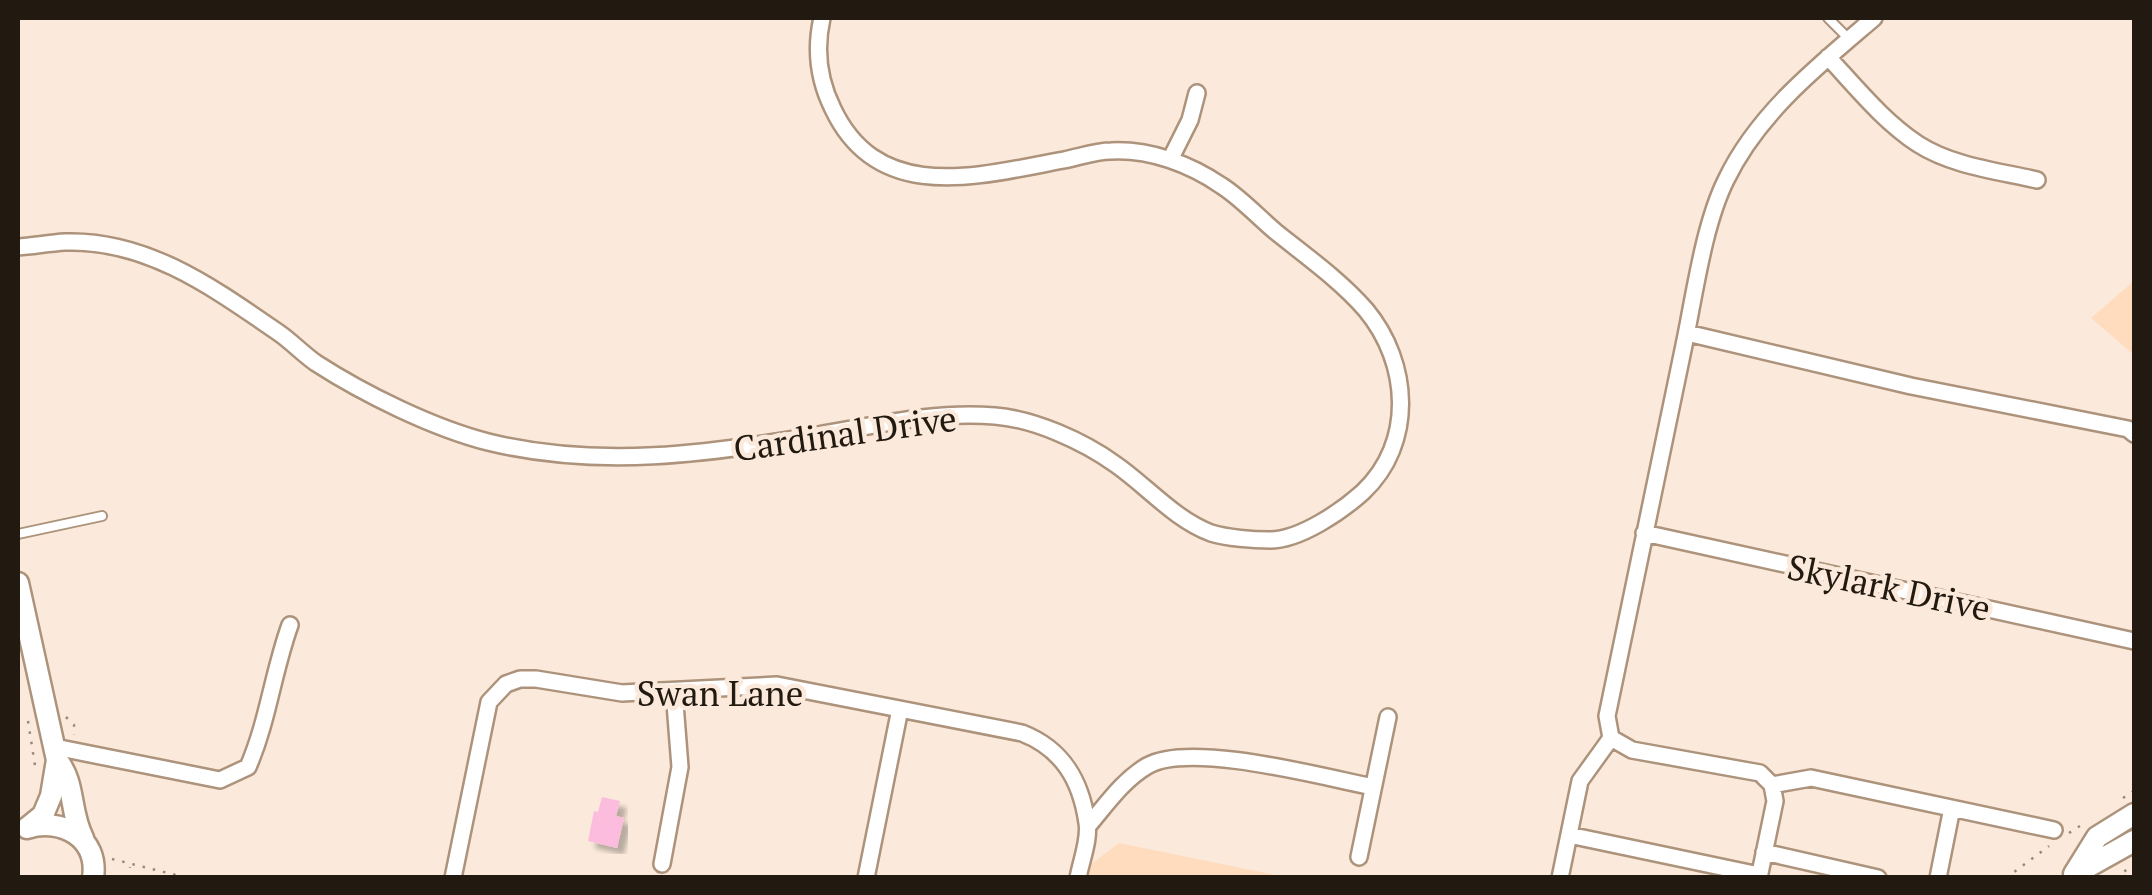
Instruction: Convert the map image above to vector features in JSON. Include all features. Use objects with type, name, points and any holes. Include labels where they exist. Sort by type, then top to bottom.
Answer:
[{"type":"street","name":"Cardinal Drive","points":[[18,247],[69,242],[112,248],[180,269],[287,338],[312,360],[357,386],[447,429],[489,442],[612,458],[678,456],[936,415],[1001,416],[1058,433],[1114,463],[1160,502],[1212,534],[1277,540],[1340,513],[1380,476],[1402,426],[1398,368],[1368,312],[1223,186],[1171,158],[1111,151],[982,176],[933,179],[885,166],[844,134],[822,86],[822,18]]},
{"type":"street","points":[[1560,878],[1580,782],[1610,738],[1607,716],[1644,533],[1713,214],[1725,181],[1776,106],[1874,18]]},
{"type":"street","points":[[1828,57],[1889,122],[1921,146],[1956,162],[2038,180]]},
{"type":"street","points":[[1171,158],[1190,120],[1197,93]]},
{"type":"street","points":[[1687,333],[1912,386],[2128,429],[2134,434]]},
{"type":"street","name":"Skylark Drive","points":[[1644,533],[2134,641]]},
{"type":"street","points":[[18,583],[68,774],[74,821],[100,869]]},
{"type":"street","points":[[62,753],[220,780],[248,768],[263,732],[278,659],[290,626]]},
{"type":"street","name":"Swan Lane","points":[[453,878],[485,714],[496,691],[520,679],[606,692],[777,684],[1022,733],[1056,750],[1074,779],[1088,826],[1078,878]]},
{"type":"street","points":[[662,864],[680,766],[674,691]]},
{"type":"street","points":[[866,878],[900,708]]},
{"type":"street","points":[[1359,857],[1388,717]]},
{"type":"street","points":[[1568,835],[1759,876],[1775,801],[1772,784],[1760,773],[1632,750],[1610,738]]},
{"type":"street","points":[[22,831],[43,816],[62,753]]},
{"type":"street","points":[[1088,826],[1122,786],[1147,766],[1166,758],[1254,764],[1373,787]]},
{"type":"street","points":[[1772,784],[1811,778],[2054,830]]},
{"type":"street","points":[[1938,878],[1952,808]]},
{"type":"street","points":[[2072,876],[2097,838],[2134,814]]},
{"type":"street","points":[[22,831],[41,823],[56,824],[71,829],[84,840]]},
{"type":"street","points":[[2072,876],[2134,841]]},
{"type":"street","points":[[1764,852],[1878,878]]},
{"type":"lane","points":[[1828,18],[1849,39]]},
{"type":"lane","points":[[18,534],[102,516]]},
{"type":"path","points":[[27,723],[38,780]]},
{"type":"path","points":[[62,753],[74,725]]},
{"type":"path","points":[[100,869],[113,860],[188,878]]},
{"type":"path","points":[[2116,878],[2134,864]]},
{"type":"path","points":[[128,878],[131,866]]},
{"type":"shaded area","points":[[2134,281],[2134,355],[2091,318]]},
{"type":"shaded area","points":[[1119,843],[1286,877],[1087,877],[1090,865]]},
{"type":"building","points":[[602,797],[620,801],[616,816],[624,818],[617,848],[588,841],[594,811],[598,812]]}]
